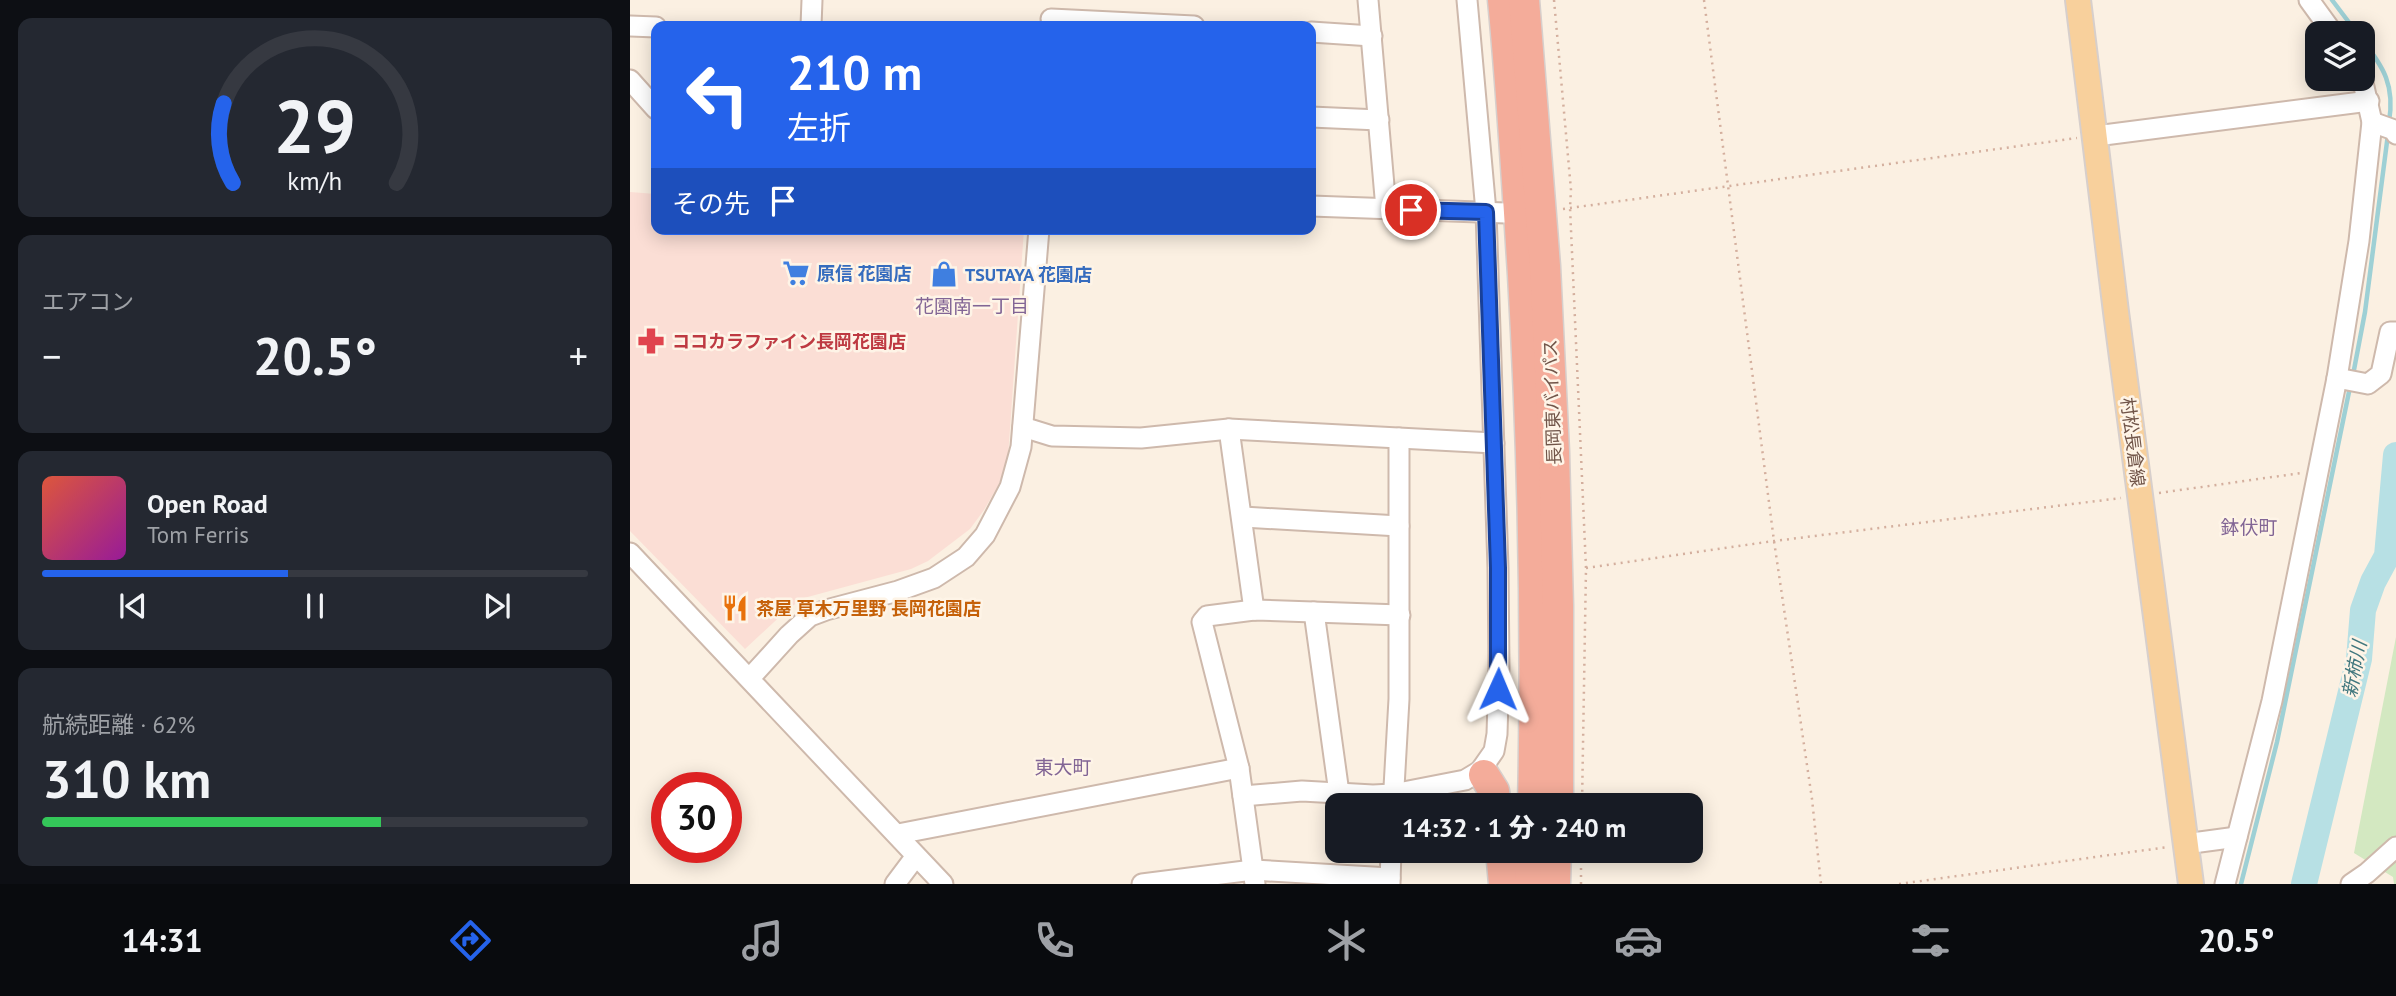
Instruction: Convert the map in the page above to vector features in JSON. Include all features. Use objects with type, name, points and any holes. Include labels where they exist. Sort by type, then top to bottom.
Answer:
[{"type":"highway","name":"長岡東バイパス","points":[[1503,0],[1513,114],[1532,459],[1535,594],[1533,793]]},
{"type":"highway","name":"長岡東バイパス","points":[[1524,0],[1545,252],[1559,631],[1558,793]]},
{"type":"highway","points":[[1482,773],[1494,793]]},
{"type":"highway","points":[[1502,863],[1504,884]]},
{"type":"highway","points":[[1530,884],[1531,863]]},
{"type":"highway","points":[[1555,884],[1556,863]]},
{"type":"main road","name":"村松長倉線","points":[[2078,0],[2191,884]]},
{"type":"street","points":[[811,21],[812,0]]},
{"type":"street","points":[[1368,0],[1386,209]]},
{"type":"street","points":[[1416,793],[1482,773],[1494,751],[1497,734],[1499,642],[1493,443],[1496,212],[1466,0]]},
{"type":"street","points":[[2309,0],[2324,21]]},
{"type":"street","points":[[1051,15],[1129,21]]},
{"type":"street","points":[[630,26],[651,27]]},
{"type":"street","points":[[1316,32],[1372,36]]},
{"type":"street","points":[[630,80],[651,103]]},
{"type":"street","points":[[2225,884],[2272,701],[2318,471],[2346,379],[2358,241],[2385,127],[2366,91]]},
{"type":"street","points":[[2096,136],[2369,101]]},
{"type":"street","points":[[1316,117],[1379,120]]},
{"type":"street","points":[[1316,206],[1496,212]]},
{"type":"street","points":[[750,678],[810,616],[934,578],[966,557],[985,535],[1010,487],[1021,447],[1039,235]]},
{"type":"street","points":[[2346,379],[2368,384],[2381,374],[2390,332],[2396,332]]},
{"type":"street","points":[[1023,427],[1052,436],[1141,438],[1229,429],[1493,443]]},
{"type":"street","points":[[1229,429],[1254,610]]},
{"type":"street","points":[[1393,793],[1398,737],[1400,615],[1399,438]]},
{"type":"street","points":[[1242,517],[1399,526]]},
{"type":"street","points":[[630,553],[943,884]]},
{"type":"street","points":[[1254,877],[1239,768],[1202,622],[1207,616],[1254,610],[1400,615]]},
{"type":"street","points":[[1243,796],[1302,791],[1339,793],[1314,612]]},
{"type":"street","points":[[898,834],[1239,768]]},
{"type":"street","points":[[2185,844],[2237,837]]},
{"type":"street","points":[[2351,884],[2396,847]]},
{"type":"street","points":[[895,884],[916,856]]},
{"type":"street","points":[[1142,884],[1254,877],[1390,881],[1391,863]]},
{"type":"path","points":[[1554,0],[1571,190],[1586,568],[1582,793]]},
{"type":"path","points":[[1704,0],[1821,884]]},
{"type":"path","points":[[1557,210],[1729,184],[2096,136]]},
{"type":"path","points":[[1586,568],[2318,471]]},
{"type":"path","points":[[1899,884],[2185,844]]},
{"type":"path","points":[[1581,863],[1581,884]]},
{"type":"shaded area","points":[[630,192],[651,194],[651,235],[1024,235],[1008,457],[999,484],[970,529],[928,561],[911,569],[804,598],[788,609],[745,649],[630,531]]},
{"type":"green space","points":[[2396,637],[2394,884],[2393,877],[2354,853]]},
{"type":"waterway","points":[[2332,0],[2348,21]]},
{"type":"waterway","points":[[2375,58],[2389,87],[2389,122]]},
{"type":"waterway","points":[[2353,375],[2365,312],[2388,134]]},
{"type":"waterway","points":[[2241,884],[2277,742],[2350,387]]},
{"type":"waterway","name":"新柿川","points":[[2304,884],[2359,659],[2363,610],[2373,582],[2387,556],[2396,455]]},
{"type":"place","name":"原信 花園店","points":[[796,273]]},
{"type":"place","name":"TSUTAYA 花園店","points":[[944,274]]},
{"type":"place","name":"ココカラファイン長岡花園店","points":[[651,341]]},
{"type":"place","name":"茶屋 草木万里野 長岡花園店","points":[[735,608]]},
{"type":"district","name":"花園南一丁目","points":[[972,306]]},
{"type":"district","name":"鉢伏町","points":[[2249,527]]},
{"type":"district","name":"東大町","points":[[1063,767]]},
{"type":"route","points":[[1411,210],[1486,212],[1498,568],[1498,689]]}]
